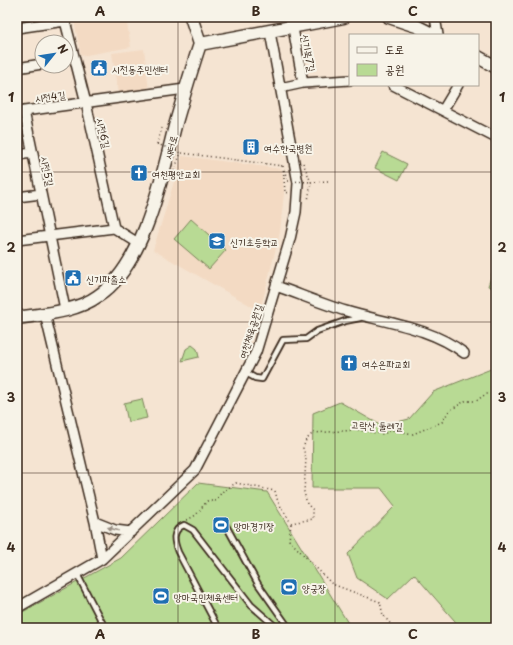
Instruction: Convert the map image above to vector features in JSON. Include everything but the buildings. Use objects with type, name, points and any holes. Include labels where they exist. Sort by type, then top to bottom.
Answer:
[{"type":"street","points":[[191,17],[200,44],[293,28],[344,17]]},
{"type":"street","points":[[389,17],[416,26],[432,34]]},
{"type":"street","points":[[435,17],[438,34]]},
{"type":"street","points":[[17,28],[64,19]]},
{"type":"street","name":"시전6길","points":[[64,19],[66,34]]},
{"type":"street","name":"신기북7길","points":[[293,28],[303,83]]},
{"type":"street","name":"여천체육공원길","points":[[17,608],[102,560],[196,470],[256,352],[292,232],[296,212],[298,183],[270,32]]},
{"type":"street","name":"새터로","points":[[17,318],[45,314],[90,301],[109,288],[124,270],[151,215],[200,44]]},
{"type":"street","points":[[479,58],[496,67]]},
{"type":"street","points":[[17,68],[34,65]]},
{"type":"street","name":"시전6길","points":[[74,71],[86,103],[114,228]]},
{"type":"street","name":"신기북7길","points":[[280,88],[303,83],[349,80]]},
{"type":"street","points":[[395,86],[496,138]]},
{"type":"street","points":[[444,110],[457,86]]},
{"type":"street","name":"시전4길","points":[[21,112],[186,89]]},
{"type":"street","name":"시전5길","points":[[21,112],[33,153],[65,309]]},
{"type":"street","points":[[17,155],[33,153]]},
{"type":"street","points":[[17,198],[41,194]]},
{"type":"street","points":[[17,240],[114,228],[138,243]]},
{"type":"street","points":[[276,286],[343,310],[367,317],[402,324],[448,343],[464,353]]},
{"type":"street","points":[[45,314],[95,522],[102,560]]},
{"type":"street","points":[[95,522],[120,531],[131,532]]},
{"type":"lane","points":[[246,373],[255,378],[262,379],[283,340],[306,338],[317,331],[344,321],[367,317]]},
{"type":"lane","points":[[224,522],[258,584],[289,628]]},
{"type":"lane","points":[[218,628],[178,552],[173,539],[176,530],[184,525],[193,530],[251,605],[277,628]]},
{"type":"lane","points":[[77,574],[105,628]]},
{"type":"path","points":[[162,128],[157,144],[182,153],[283,166]]},
{"type":"path","points":[[174,171],[182,153]]},
{"type":"path","points":[[304,163],[311,182],[308,201]]},
{"type":"path","points":[[283,166],[288,181],[329,181]]},
{"type":"path","points":[[283,166],[285,192],[289,193]]},
{"type":"path","name":"고락산 둘레길","points":[[291,524],[313,518],[313,510],[307,504],[304,492],[306,458],[303,448],[306,440],[313,433],[358,430],[383,434],[392,430],[414,434],[442,422],[449,411],[465,401],[476,401],[486,394],[496,394]]},
{"type":"path","points":[[184,525],[184,522],[196,515],[207,501],[215,501],[222,492],[236,483],[275,491],[278,502],[291,524],[289,540],[332,584],[380,602],[383,615],[394,628]]},
{"type":"shaded area","points":[[98,17],[126,17],[131,47],[81,56],[74,21]]},
{"type":"shaded area","points":[[144,49],[149,90],[118,94],[112,53]]},
{"type":"shaded area","name":"신기초등학교","points":[[182,156],[282,169],[284,193],[280,232],[260,311],[153,250]]},
{"type":"green space","points":[[383,152],[407,164],[399,180],[375,168]]},
{"type":"green space","points":[[191,219],[226,250],[209,269],[174,239]]},
{"type":"green space","points":[[496,262],[496,289],[488,286]]},
{"type":"green space","points":[[192,345],[197,349],[199,357],[182,361],[186,349]]},
{"type":"green space","points":[[496,367],[496,628],[461,628],[414,574],[388,599],[357,578],[348,554],[395,506],[381,488],[312,488],[313,413],[340,402],[382,426],[409,419],[433,392]]},
{"type":"green space","points":[[142,399],[147,418],[128,422],[124,403]]},
{"type":"green space","name":"망마경기장","points":[[198,483],[267,492],[351,628],[17,628],[17,615],[121,558]]},
{"type":"place","name":"시전동주민센터","points":[[99,68]]},
{"type":"place","name":"여수한국병원","points":[[251,147]]},
{"type":"place","name":"여천평안교회","points":[[139,173]]},
{"type":"place","name":"신기초등학교","points":[[217,241]]},
{"type":"place","name":"신기파출소","points":[[73,278]]},
{"type":"place","name":"여수은파교회","points":[[349,363]]},
{"type":"place","name":"망마경기장","points":[[221,525]]},
{"type":"place","name":"양궁장","points":[[289,587]]},
{"type":"place","name":"망마국민체육센터","points":[[161,596]]}]
